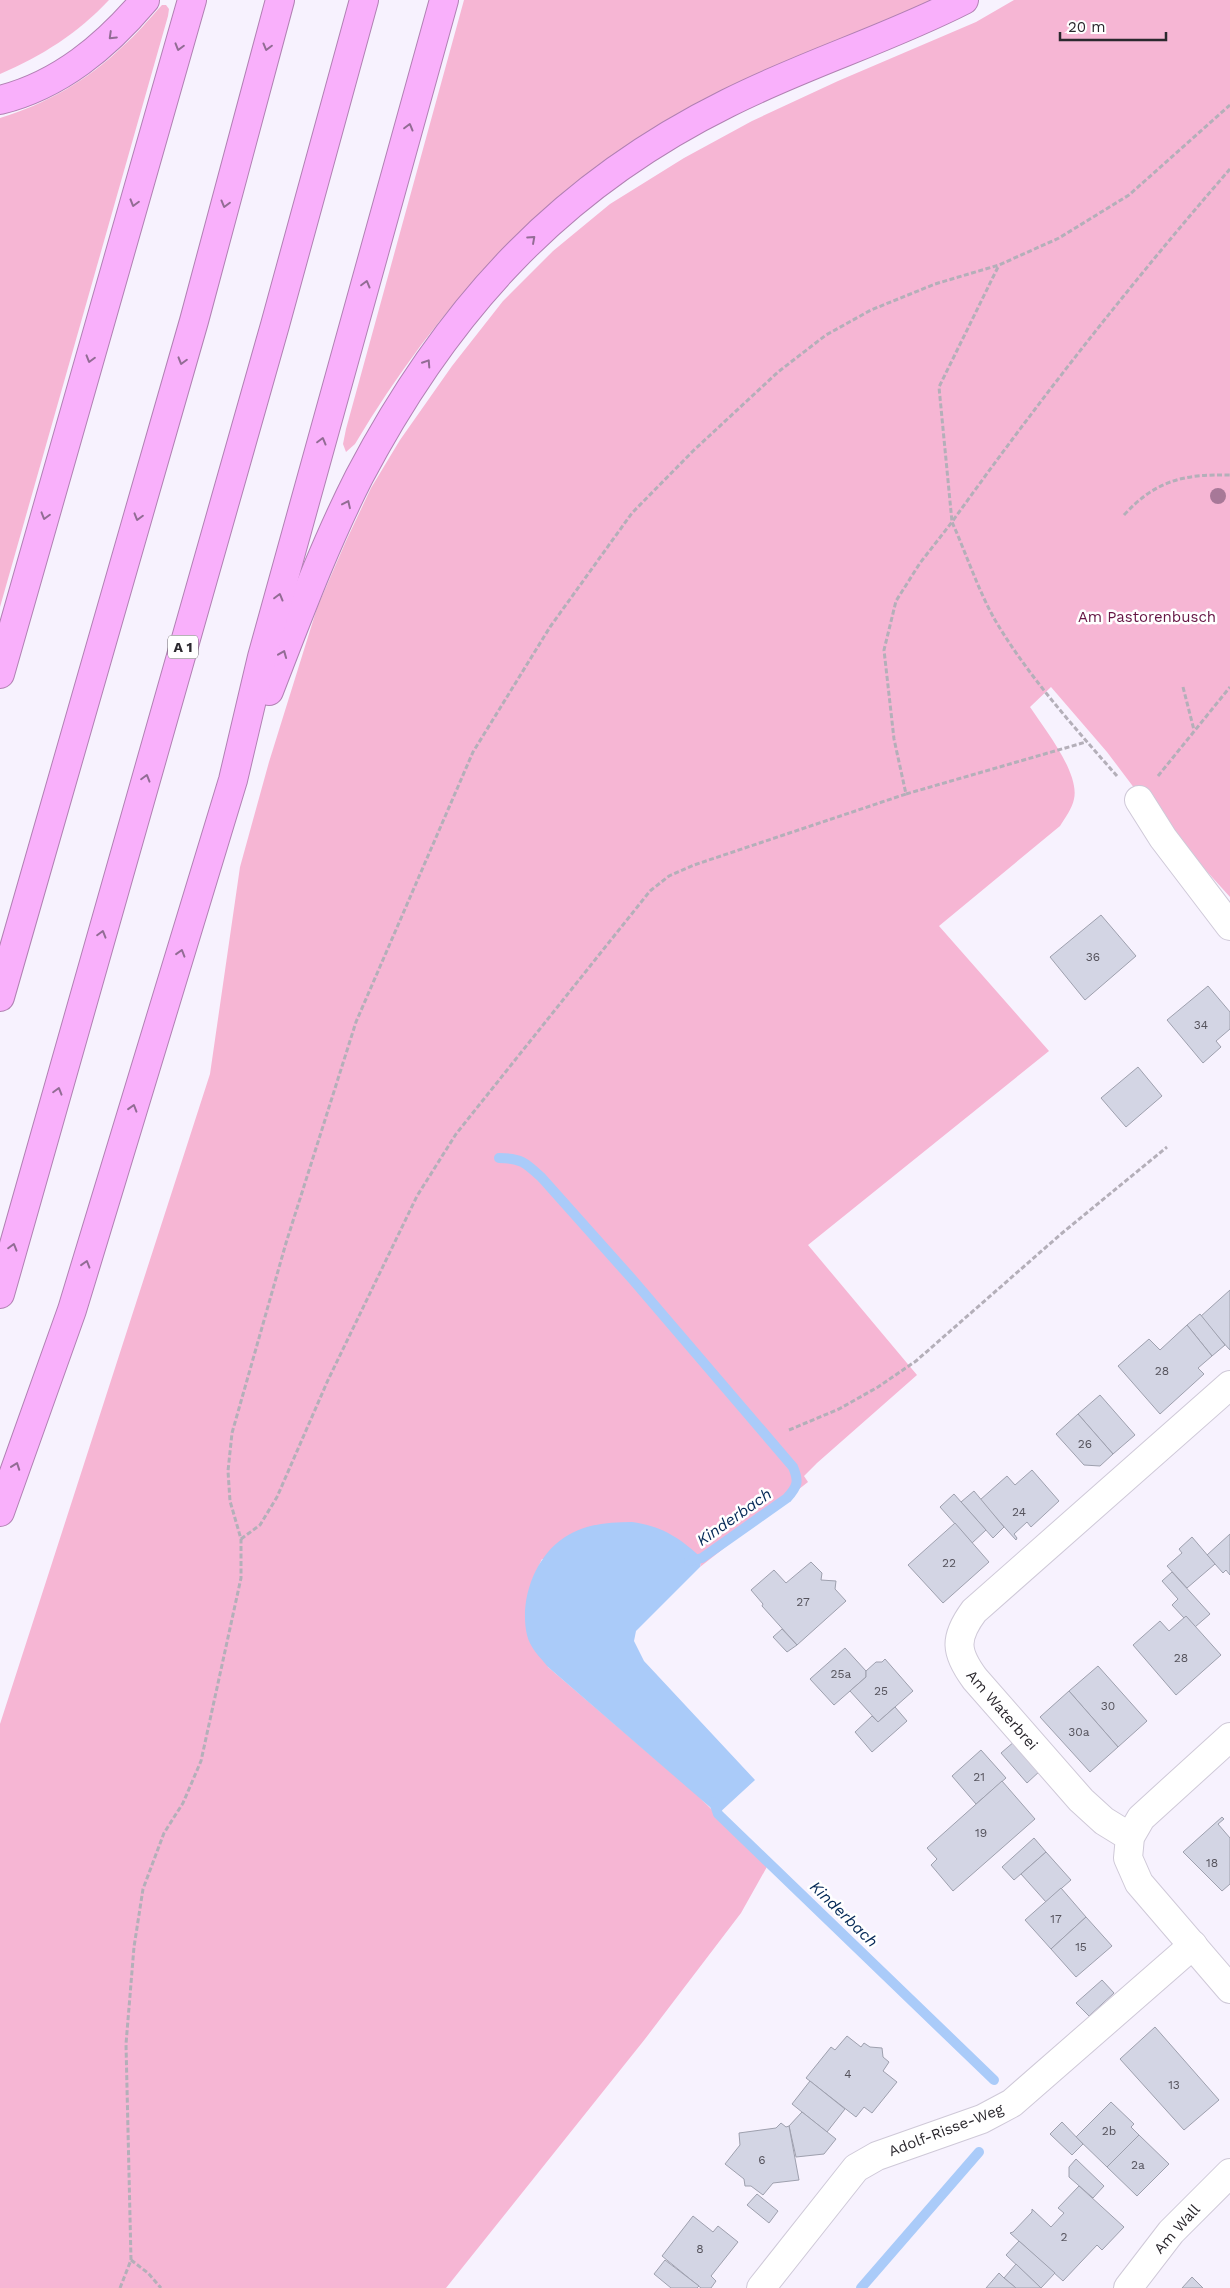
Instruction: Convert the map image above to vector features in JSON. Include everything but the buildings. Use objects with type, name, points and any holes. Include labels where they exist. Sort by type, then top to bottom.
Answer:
[{"type":"highway","points":[[0,100],[36,88],[71,69],[105,42],[145,0]]},
{"type":"highway","points":[[0,674],[192,0]]},
{"type":"highway","points":[[0,997],[194,321],[280,0]]},
{"type":"highway","name":"A 1","points":[[0,1294],[275,325],[364,0]]},
{"type":"highway","points":[[0,1512],[72,1310],[233,780],[262,657],[444,0]]},
{"type":"highway","points":[[233,780],[318,567],[358,479],[396,410],[434,352],[474,300],[521,249],[564,210],[608,176],[676,131],[728,102],[887,36],[964,0]]},
{"type":"street","points":[[1138,800],[1163,838],[1230,926]]},
{"type":"street","name":"Am Waterbrei","points":[[1130,1838],[1104,1821],[1074,1793],[975,1679],[962,1662],[958,1644],[964,1625],[974,1611],[1230,1385]]},
{"type":"street","points":[[1230,1737],[1141,1818],[1130,1838],[1128,1858],[1139,1883],[1230,1989]]},
{"type":"street","name":"Adolf-Risse-Weg","points":[[761,2288],[856,2168],[877,2156],[982,2119],[1012,2104],[1193,1945]]},
{"type":"street","name":"Am Wall","points":[[1128,2288],[1171,2232],[1230,2173]]},
{"type":"path","points":[[120,2288],[131,2260],[126,2044],[134,1947],[143,1889],[164,1832],[183,1803],[201,1761],[241,1578],[241,1539],[230,1500],[228,1471],[232,1433],[286,1243],[356,1022],[473,752],[550,627],[632,513],[693,451],[778,372],[826,334],[871,310],[935,284],[999,265],[1059,238],[1129,195],[1230,105]]},
{"type":"path","points":[[906,794],[894,739],[884,650],[896,601],[920,563],[1066,367],[1230,169]]},
{"type":"path","points":[[999,265],[939,387],[952,522],[995,618],[1021,658],[1086,742],[1138,800],[1230,687]]},
{"type":"path","points":[[1124,515],[1151,490],[1167,482],[1207,475],[1230,475]]},
{"type":"path","points":[[1183,687],[1195,730]]},
{"type":"path","points":[[241,1539],[260,1525],[277,1497],[328,1380],[417,1196],[456,1134],[650,891],[669,876],[694,865],[906,794],[1086,742]]},
{"type":"path","points":[[789,1430],[847,1404],[878,1387],[916,1360],[1061,1234],[1167,1147]]},
{"type":"path","points":[[131,2260],[148,2273],[161,2288]]},
{"type":"green space","points":[[0,0],[109,0],[85,23],[59,43],[0,74]]},
{"type":"green space","points":[[464,0],[936,0],[564,193],[504,249],[449,310],[399,375],[355,444],[346,452],[343,444],[346,429]]},
{"type":"green space","name":"Am Pastorenbusch","points":[[1014,0],[1230,0],[1230,897],[1147,805],[1107,752],[1051,687],[1030,707],[1060,751],[1072,777],[1074,799],[1072,806],[1060,826],[939,926],[1049,1051],[808,1245],[917,1375],[817,1463],[804,1476],[808,1482],[700,1567],[702,1558],[542,1559],[533,1578],[527,1601],[548,1667],[696,1794],[768,1865],[741,1913],[645,2039],[446,2288],[0,2288],[0,1724],[210,1074],[240,867],[269,762],[317,608],[346,541],[371,488],[400,440],[452,366],[503,301],[553,251],[610,204],[684,158],[752,121],[838,81],[976,22]]},
{"type":"green space","points":[[162,5],[166,5],[169,9],[168,16],[0,607],[0,118],[34,106],[81,80],[109,59],[138,32]]},
{"type":"water","points":[[632,1522],[653,1527],[670,1534],[702,1558],[700,1567],[636,1631],[634,1641],[644,1661],[755,1780],[718,1814],[548,1667],[528,1640],[525,1608],[532,1580],[545,1555],[565,1537],[581,1529],[606,1523]]},
{"type":"waterway","name":"Kinderbach","points":[[499,1158],[523,1162],[542,1178],[633,1280],[793,1467],[797,1480],[787,1498],[702,1558],[689,1561]]},
{"type":"waterway","name":"Kinderbach","points":[[714,1802],[718,1814],[994,2080]]},
{"type":"waterway","name":"Kinderbach","points":[[861,2288],[979,2152]]}]
